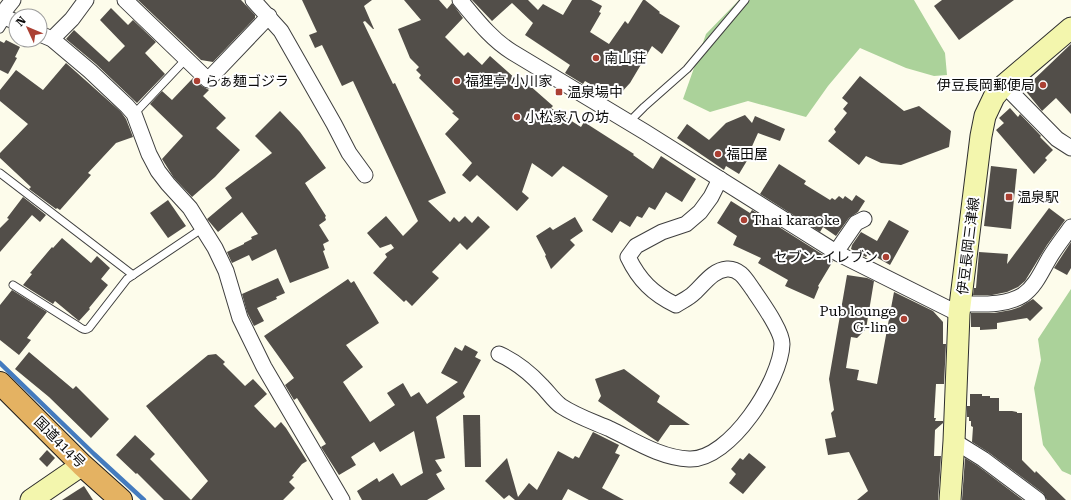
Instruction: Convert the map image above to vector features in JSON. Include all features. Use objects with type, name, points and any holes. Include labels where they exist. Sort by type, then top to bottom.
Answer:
[{"type":"highway","name":"国道414号","points":[[0,383],[82,465],[121,500]]},
{"type":"main road","name":"伊豆長岡三津線","points":[[950,500],[960,309],[981,136],[988,110],[994,97],[1004,85],[1071,28]]},
{"type":"main road","points":[[31,500],[82,465]]},
{"type":"street","points":[[5,20],[13,0]]},
{"type":"street","points":[[48,35],[72,18],[86,0]]},
{"type":"street","points":[[125,0],[208,80],[269,16]]},
{"type":"street","points":[[253,0],[281,31],[349,153],[364,175]]},
{"type":"street","points":[[460,0],[476,20],[501,45],[629,122],[836,252],[960,309],[1010,300],[1024,294],[1035,283],[1050,256],[1071,227]]},
{"type":"street","points":[[48,38],[90,71],[134,114],[149,154],[158,171],[190,208],[215,248],[226,271],[240,318],[264,368],[342,500]]},
{"type":"street","points":[[1004,85],[1057,139],[1071,148]]},
{"type":"street","points":[[499,354],[514,361],[560,405],[641,445],[668,455],[689,459],[703,458],[723,444],[741,428],[755,410],[779,361],[782,342],[773,320],[740,272],[728,269],[715,272],[692,295],[676,305],[664,299],[648,286],[635,272],[628,257],[636,246],[662,232],[686,224],[700,212],[711,197],[720,179]]},
{"type":"street","points":[[836,252],[856,223],[864,219]]},
{"type":"street","points":[[954,441],[983,459],[1038,500]]},
{"type":"lane","points":[[629,122],[687,69],[746,0]]},
{"type":"lane","points":[[134,114],[186,59]]},
{"type":"lane","points":[[0,173],[133,275]]},
{"type":"lane","points":[[13,285],[84,330],[87,330],[122,285],[133,275],[203,228]]},
{"type":"green space","points":[[739,0],[914,0],[945,53],[947,75],[934,76],[906,68],[860,48],[828,86],[806,117],[748,101],[710,112],[683,99],[706,34]]},
{"type":"green space","points":[[1071,289],[1071,475],[1062,471],[1043,445],[1034,388],[1041,360],[1038,339]]},
{"type":"building","points":[[138,0],[241,0],[255,15],[255,18],[213,62],[201,60]]},
{"type":"building","points":[[302,0],[372,0],[364,6],[374,29],[365,21],[363,22],[393,84],[395,83],[446,193],[428,201],[450,222],[454,217],[459,222],[465,216],[472,223],[478,216],[490,227],[467,250],[460,243],[432,272],[439,278],[412,306],[406,300],[404,302],[373,273],[387,257],[385,254],[394,248],[391,244],[380,248],[367,233],[386,216],[403,236],[418,221],[353,81],[342,86],[322,45],[315,48],[309,35],[317,32]]},
{"type":"building","points":[[404,0],[439,0],[447,9],[452,3],[463,18],[445,37],[464,56],[468,52],[482,65],[490,56],[517,80],[520,77],[553,106],[551,108],[581,127],[584,122],[634,154],[633,155],[653,169],[661,156],[696,179],[682,202],[666,192],[655,210],[649,207],[642,218],[637,216],[630,227],[620,221],[612,233],[592,220],[608,196],[563,166],[552,177],[532,163],[522,192],[529,198],[517,211],[477,175],[470,182],[462,175],[472,163],[445,134],[459,119],[452,113],[454,112],[419,78],[421,75],[416,70],[419,67],[410,58],[398,29],[421,20]]},
{"type":"building","points":[[472,0],[528,0],[538,10],[543,4],[563,15],[572,0],[591,0],[602,6],[599,12],[601,13],[590,32],[609,44],[625,21],[628,24],[643,0],[660,12],[659,13],[680,26],[662,54],[652,46],[630,83],[620,94],[615,91],[610,96],[585,81],[583,84],[565,73],[570,65],[525,35],[533,23],[512,3],[492,21]]},
{"type":"building","points":[[942,0],[1014,0],[959,40],[934,6]]},
{"type":"building","points":[[111,8],[128,25],[133,20],[156,42],[145,53],[165,74],[137,103],[96,64],[66,39],[74,30],[109,62],[125,46],[100,20]]},
{"type":"building","points":[[6,40],[8,41],[8,48],[20,48],[15,57],[17,58],[8,74],[0,70],[0,41],[4,43]]},
{"type":"building","points":[[1071,44],[1071,114],[1056,98],[1042,111],[1024,89]]},
{"type":"building","points":[[66,63],[121,112],[126,119],[133,137],[116,143],[88,173],[91,175],[60,210],[57,208],[56,209],[29,189],[31,187],[0,158],[0,153],[28,124],[0,101],[0,90],[16,70],[43,90]]},
{"type":"building","points":[[860,76],[904,111],[919,106],[951,131],[949,147],[901,165],[881,163],[866,156],[859,165],[828,141],[836,132],[834,129],[847,113],[843,109],[848,103],[842,98]]},
{"type":"building","points":[[193,78],[209,90],[203,96],[226,118],[216,128],[240,150],[215,177],[192,197],[174,178],[162,159],[183,136],[150,104],[162,91],[172,100]]},
{"type":"building","points":[[1010,108],[1018,117],[1020,114],[1053,150],[1045,158],[1047,160],[1034,174],[996,130],[1004,123],[999,118]]},
{"type":"building","points":[[280,111],[300,132],[326,168],[305,183],[326,216],[326,220],[319,225],[329,241],[323,244],[325,250],[323,251],[329,268],[290,283],[276,249],[252,261],[249,255],[232,263],[227,252],[244,244],[252,239],[251,237],[258,234],[242,212],[218,232],[207,219],[232,198],[225,188],[272,153],[255,136]]},
{"type":"building","points":[[745,115],[752,123],[755,116],[785,129],[780,141],[758,133],[749,153],[751,154],[739,174],[726,166],[724,170],[677,138],[687,124],[709,140],[726,123]]},
{"type":"building","points":[[779,164],[806,181],[804,184],[830,200],[832,198],[835,200],[839,196],[843,199],[845,196],[852,201],[856,195],[865,201],[858,212],[849,218],[836,236],[823,227],[820,232],[760,194]]},
{"type":"building","points":[[991,166],[1017,169],[1011,229],[984,226]]},
{"type":"building","points":[[23,197],[46,215],[40,222],[32,215],[0,252],[0,228],[9,219],[7,218]]},
{"type":"building","points":[[168,200],[186,226],[168,238],[150,213]]},
{"type":"building","points":[[731,201],[750,213],[752,210],[833,261],[818,286],[819,287],[814,299],[785,286],[788,280],[758,263],[761,258],[733,245],[737,236],[717,223]]},
{"type":"building","points":[[1049,208],[1065,220],[1047,245],[1025,281],[1018,287],[1007,292],[992,295],[973,295],[974,288],[976,288],[979,252],[1008,254],[1007,264]]},
{"type":"building","points":[[575,217],[583,231],[570,240],[575,245],[551,269],[545,256],[546,255],[536,236],[550,227],[553,230]]},
{"type":"building","points":[[889,220],[909,231],[890,265],[869,253],[866,257],[851,249],[861,232],[877,241]]},
{"type":"building","points":[[62,238],[91,263],[97,256],[110,268],[101,279],[108,285],[79,321],[55,301],[53,304],[23,285],[32,274],[30,273],[52,247],[53,248]]},
{"type":"building","points":[[1071,242],[1071,268],[1067,275],[1054,268]]},
{"type":"building","points":[[847,275],[867,278],[874,281],[866,329],[857,338],[851,337],[846,368],[859,370],[857,380],[877,384],[894,292],[933,311],[943,322],[943,344],[946,344],[944,384],[936,384],[934,418],[936,418],[935,421],[943,421],[943,423],[935,430],[934,456],[941,456],[938,500],[857,500],[868,491],[849,452],[828,455],[825,439],[836,437],[831,413],[834,410],[829,379]]},
{"type":"building","points":[[278,278],[285,293],[276,297],[277,299],[257,308],[264,321],[254,326],[247,312],[242,294]]},
{"type":"building","points":[[348,279],[351,283],[354,281],[379,323],[346,345],[363,367],[343,382],[370,422],[395,405],[387,393],[403,383],[411,397],[419,392],[427,404],[458,382],[441,373],[455,347],[462,351],[465,345],[478,352],[475,357],[481,360],[463,393],[465,397],[436,417],[445,458],[435,460],[442,471],[436,474],[445,489],[427,500],[362,500],[357,491],[377,478],[379,482],[393,473],[401,486],[423,473],[414,431],[380,452],[374,442],[351,457],[356,465],[339,475],[321,447],[326,444],[297,398],[294,400],[285,385],[294,378],[264,336]]},
{"type":"building","points":[[12,290],[47,312],[27,338],[31,340],[19,355],[0,340],[0,305]]},
{"type":"building","points":[[1033,299],[1043,308],[1030,321],[1027,318],[997,323],[997,329],[980,330],[980,327],[971,327],[971,313],[994,313],[1011,310],[1020,307]]},
{"type":"building","points":[[29,352],[73,389],[76,386],[109,419],[91,438],[49,397],[15,369]]},
{"type":"building","points":[[216,354],[225,362],[223,364],[245,386],[253,379],[267,394],[254,406],[275,428],[281,422],[307,461],[302,464],[292,476],[294,477],[289,482],[295,488],[283,500],[191,500],[208,481],[146,406],[208,355]]},
{"type":"building","points":[[624,369],[660,396],[657,402],[690,425],[670,425],[658,442],[598,401],[601,396],[595,379]]},
{"type":"building","points":[[970,394],[982,394],[982,396],[990,396],[990,398],[999,398],[999,411],[1022,413],[1022,460],[1035,473],[1036,471],[1066,500],[1047,500],[1043,493],[988,452],[972,442],[973,427],[971,426],[971,421],[969,421],[969,417],[967,417],[967,406],[970,406]]},
{"type":"building","points":[[463,415],[480,415],[481,467],[465,467]]},
{"type":"building","points":[[593,432],[619,445],[615,453],[620,455],[602,488],[624,500],[589,500],[568,489],[562,500],[515,500],[509,495],[504,499],[485,481],[507,458],[518,497],[529,483],[537,490],[558,451],[573,459],[575,456],[579,458]]},
{"type":"building","points":[[135,435],[155,454],[150,459],[191,500],[164,500],[137,473],[136,474],[116,455]]},
{"type":"building","points":[[47,450],[55,458],[47,467],[39,459]]},
{"type":"building","points":[[749,453],[766,467],[743,494],[729,483],[736,474],[731,469],[740,458],[743,460]]},
{"type":"building","points":[[965,458],[978,466],[1023,500],[962,500]]},
{"type":"building","points":[[84,486],[93,500],[62,500]]},
{"type":"waterway","points":[[0,363],[144,500]]},
{"type":"place","name":"南山荘","points":[[596,58]]},
{"type":"place","name":"らぁ麺ゴジラ","points":[[197,81]]},
{"type":"place","name":"福狸亭 小川家","points":[[457,81]]},
{"type":"place","name":"伊豆長岡郵便局","points":[[1043,85]]},
{"type":"place","name":"温泉場中","points":[[559,92]]},
{"type":"place","name":"小松家八の坊","points":[[517,117]]},
{"type":"place","name":"福田屋","points":[[718,154]]},
{"type":"place","name":"温泉駅","points":[[1009,197]]},
{"type":"place","name":"Thai karaoke","points":[[744,220]]},
{"type":"place","name":"セブン-イレブン","points":[[886,257]]},
{"type":"place","name":"Pub lounge G-line","points":[[904,319]]}]
